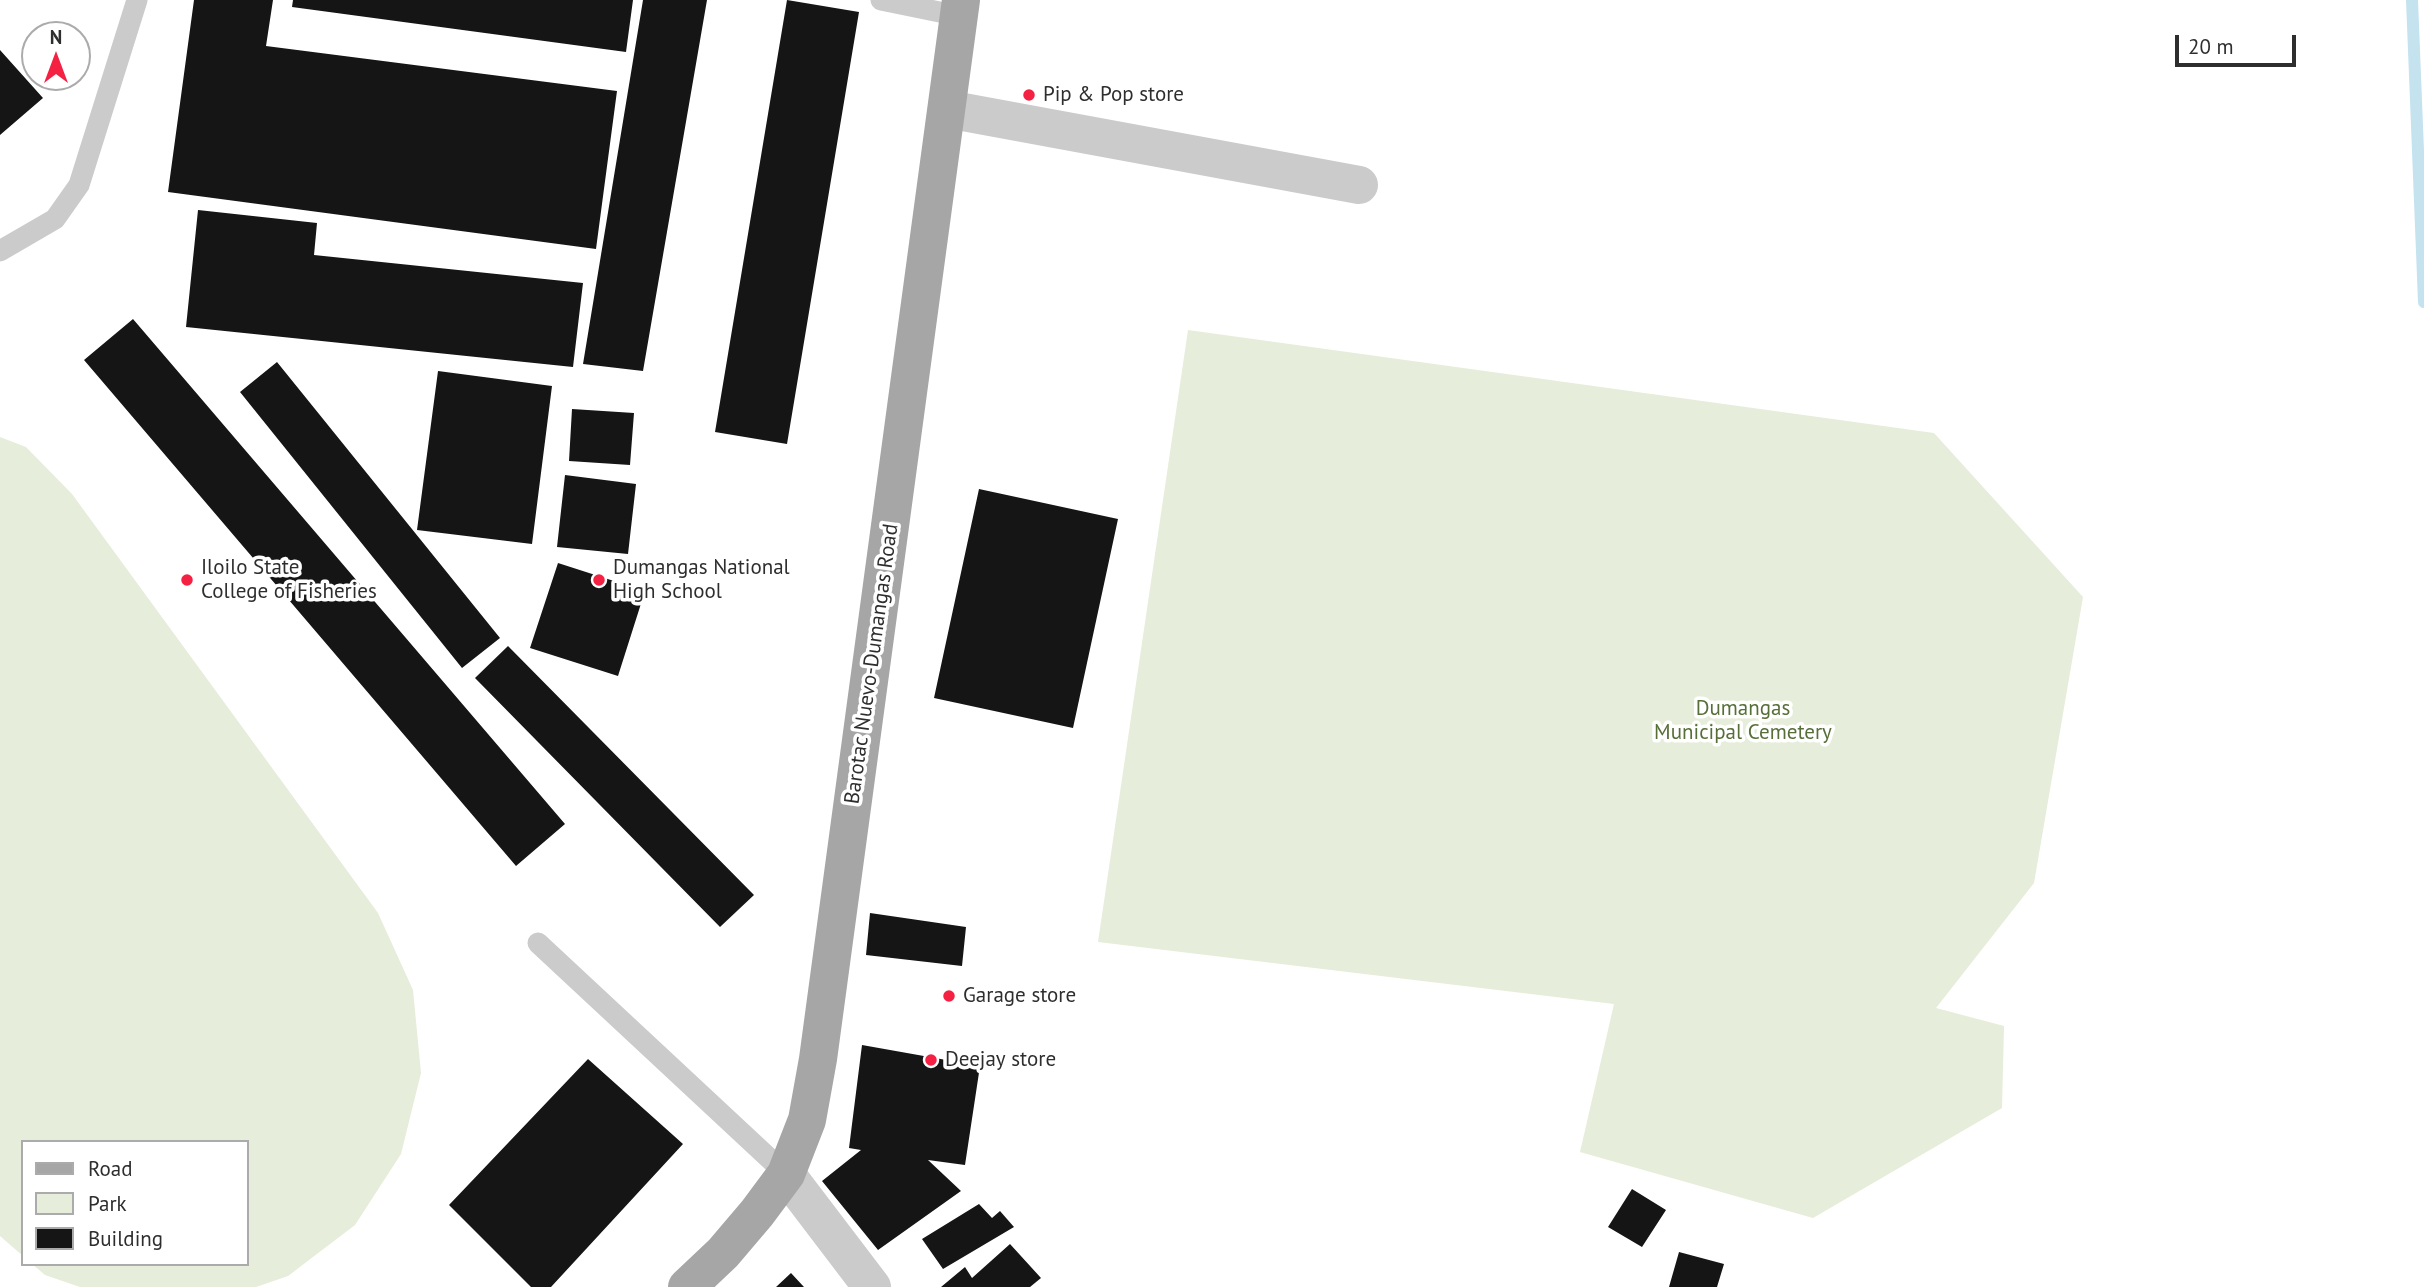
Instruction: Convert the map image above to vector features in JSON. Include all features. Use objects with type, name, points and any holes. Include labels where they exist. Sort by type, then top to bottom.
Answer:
[{"type":"main road","name":"Barotac Nuevo-Dumangas Road","points":[[687,1287],[723,1253],[786,1174],[807,1119],[818,1059],[960,8]]},
{"type":"street","points":[[947,109],[1359,185]]},
{"type":"street","points":[[786,1174],[872,1287]]},
{"type":"lane","points":[[0,251],[55,219],[79,185],[137,0]]},
{"type":"lane","points":[[881,0],[960,8]]},
{"type":"lane","points":[[538,943],[786,1174]]},
{"type":"green space","name":"Dumangas Municipal Cemetery","points":[[1188,330],[1934,433],[2083,597],[2034,883],[1936,1008],[2004,1026],[2002,1108],[1813,1218],[1580,1152],[1614,1004],[1098,942]]},
{"type":"green space","points":[[0,437],[26,447],[72,494],[378,913],[413,990],[421,1073],[401,1154],[355,1225],[288,1276],[256,1287],[80,1287],[45,1275],[34,1266],[248,1266],[248,1140],[21,1140],[21,1254],[0,1236]]},
{"type":"building","points":[[194,0],[273,0],[266,46],[617,91],[596,249],[168,192]]},
{"type":"building","points":[[293,0],[633,0],[626,52],[292,7]]},
{"type":"building","points":[[643,0],[707,0],[643,371],[583,364]]},
{"type":"building","points":[[787,0],[859,12],[787,444],[715,432]]},
{"type":"building","points":[[0,50],[21,73],[21,91],[37,91],[43,98],[0,135]]},
{"type":"building","points":[[198,210],[317,223],[314,255],[583,283],[573,367],[186,327]]},
{"type":"building","points":[[133,319],[565,824],[516,866],[84,360]]},
{"type":"building","points":[[277,362],[500,638],[462,668],[240,392]]},
{"type":"building","points":[[438,371],[552,386],[532,544],[417,530]]},
{"type":"building","points":[[572,409],[634,413],[630,465],[569,461]]},
{"type":"building","points":[[565,475],[636,484],[628,554],[557,547]]},
{"type":"building","points":[[979,489],[1118,519],[1073,728],[934,698]]},
{"type":"building","points":[[558,563],[645,591],[618,676],[530,648]]},
{"type":"building","points":[[508,646],[754,895],[720,927],[475,678]]},
{"type":"building","points":[[870,913],[966,927],[962,966],[866,955]]},
{"type":"building","points":[[862,1045],[980,1066],[965,1165],[928,1160],[961,1191],[878,1250],[822,1181],[861,1150],[849,1148]]},
{"type":"building","points":[[588,1059],[683,1144],[551,1287],[531,1287],[449,1205]]},
{"type":"building","points":[[1632,1189],[1666,1210],[1642,1247],[1608,1227]]},
{"type":"building","points":[[979,1204],[992,1218],[1000,1211],[1014,1227],[943,1269],[922,1239]]},
{"type":"building","points":[[1010,1244],[1041,1278],[1030,1287],[941,1287],[965,1267],[972,1278]]},
{"type":"building","points":[[1679,1252],[1724,1264],[1717,1287],[1669,1287]]},
{"type":"building","points":[[791,1273],[804,1287],[776,1287]]},
{"type":"waterway","points":[[2412,0],[2424,302]]},
{"type":"place","name":"Pip & Pop store","points":[[1029,95]]},
{"type":"place","name":"Iloilo State College of Fisheries","points":[[187,580]]},
{"type":"place","name":"Dumangas National High School","points":[[599,580]]},
{"type":"place","name":"Garage store","points":[[949,996]]},
{"type":"place","name":"Deejay store","points":[[931,1060]]}]
